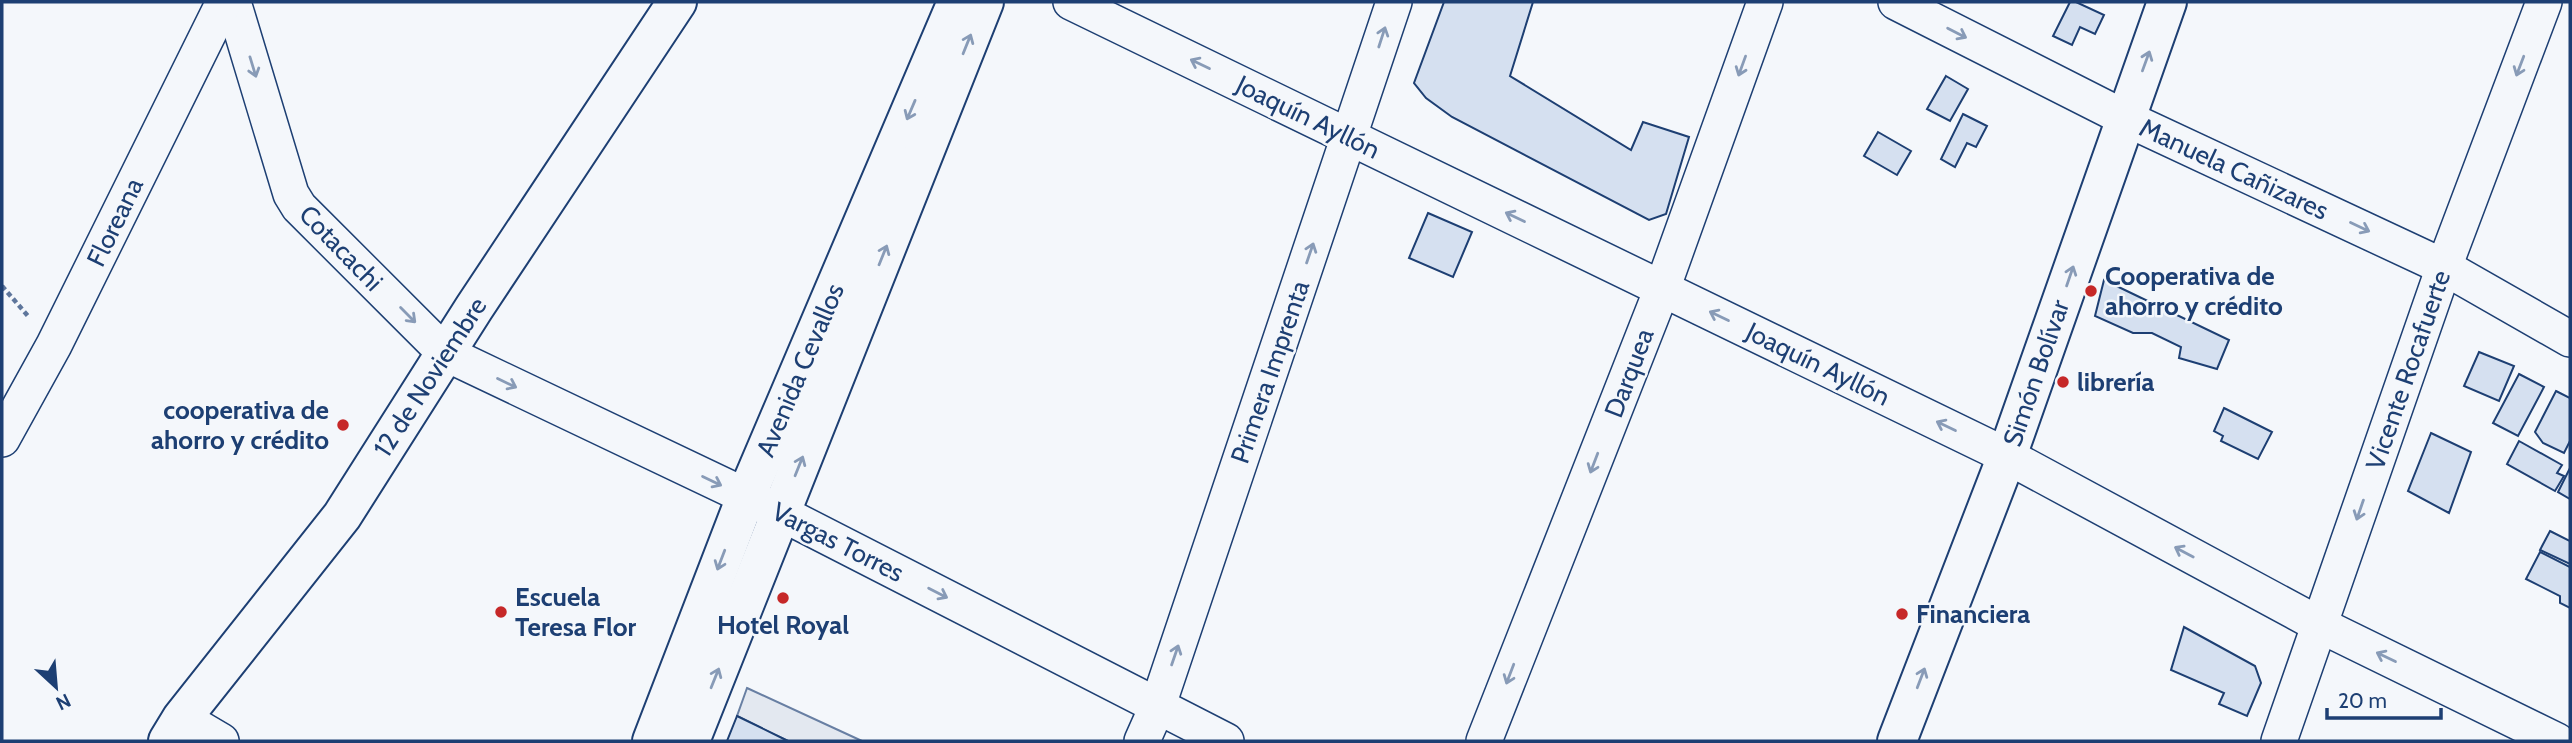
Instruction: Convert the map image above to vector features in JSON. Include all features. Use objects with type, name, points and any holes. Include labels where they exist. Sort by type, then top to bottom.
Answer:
[{"type":"street","name":"Floreana","points":[[2,439],[54,345],[224,2]]},
{"type":"street","name":"Cotacachi","points":[[233,2],[291,194],[299,207],[445,353]]},
{"type":"street","name":"12 de Noviembre","points":[[175,730],[342,516],[445,353],[677,2]]},
{"type":"street","name":"Avenida Cevallos","points":[[652,741],[746,497],[957,2]]},
{"type":"street","name":"Avenida Cevallos","points":[[690,741],[984,2]]},
{"type":"street","name":"Joaquín Ayllón","points":[[1071,2],[2007,456],[2320,625],[2557,741]]},
{"type":"street","name":"Primera Imprenta","points":[[1142,741],[1158,705],[1394,2]]},
{"type":"street","name":"Darquea","points":[[1484,741],[1662,289],[1765,2]]},
{"type":"street","name":"Manuela Cañizares","points":[[1896,2],[2126,118],[2444,267],[2570,339]]},
{"type":"street","name":"Simón Bolívar","points":[[1897,741],[2007,456],[2167,2]]},
{"type":"street","name":"Vicente Rocafuerte","points":[[2279,741],[2444,267],[2544,2]]},
{"type":"street","name":"Vargas Torres","points":[[445,353],[780,513],[1226,741]]},
{"type":"street","points":[[175,730],[221,741]]},
{"type":"shaded area","points":[[747,688],[862,741],[788,741],[737,716]]},
{"type":"building","points":[[1444,2],[1533,2],[1510,76],[1631,150],[1643,122],[1689,137],[1666,214],[1649,220],[1452,117],[1426,98],[1414,83]]},
{"type":"building","points":[[2070,2],[2076,2],[2104,15],[2095,34],[2080,27],[2072,45],[2053,36]]},
{"type":"building","points":[[1946,76],[1968,89],[1950,121],[1927,109]]},
{"type":"building","points":[[1963,114],[1987,126],[1976,147],[1967,143],[1955,167],[1941,159]]},
{"type":"building","points":[[1878,132],[1911,151],[1897,175],[1864,156]]},
{"type":"building","points":[[1428,213],[1472,232],[1453,277],[1409,258]]},
{"type":"building","points":[[2104,280],[2229,340],[2217,369],[2179,358],[2181,347],[2152,333],[2133,333],[2095,316]]},
{"type":"building","points":[[2479,352],[2514,366],[2499,401],[2464,386]]},
{"type":"building","points":[[2519,374],[2544,387],[2518,436],[2493,423]]},
{"type":"building","points":[[2556,391],[2570,398],[2570,441],[2564,453],[2543,443],[2535,432]]},
{"type":"building","points":[[2224,408],[2272,432],[2258,459],[2221,441],[2223,436],[2214,431]]},
{"type":"building","points":[[2431,433],[2471,452],[2449,513],[2408,491]]},
{"type":"building","points":[[2519,441],[2562,465],[2557,473],[2564,476],[2555,491],[2507,464]]},
{"type":"building","points":[[2570,468],[2570,499],[2558,492]]},
{"type":"building","points":[[2550,531],[2570,541],[2570,564],[2540,550]]},
{"type":"building","points":[[2540,552],[2570,567],[2570,608],[2560,603],[2560,596],[2526,579]]},
{"type":"building","points":[[2184,627],[2255,666],[2261,683],[2247,716],[2219,704],[2224,693],[2171,670]]},
{"type":"building","points":[[737,716],[788,741],[727,741]]},
{"type":"place","name":"Cooperativa de ahorro y crédito","points":[[2091,291]]},
{"type":"place","name":"librería","points":[[2063,382]]},
{"type":"place","name":"cooperativa de ahorro y crédito","points":[[343,425]]},
{"type":"place","name":"Hotel Royal","points":[[783,598]]},
{"type":"place","name":"Escuela Teresa Flor","points":[[501,612]]},
{"type":"place","name":"Financiera","points":[[1902,614]]}]
